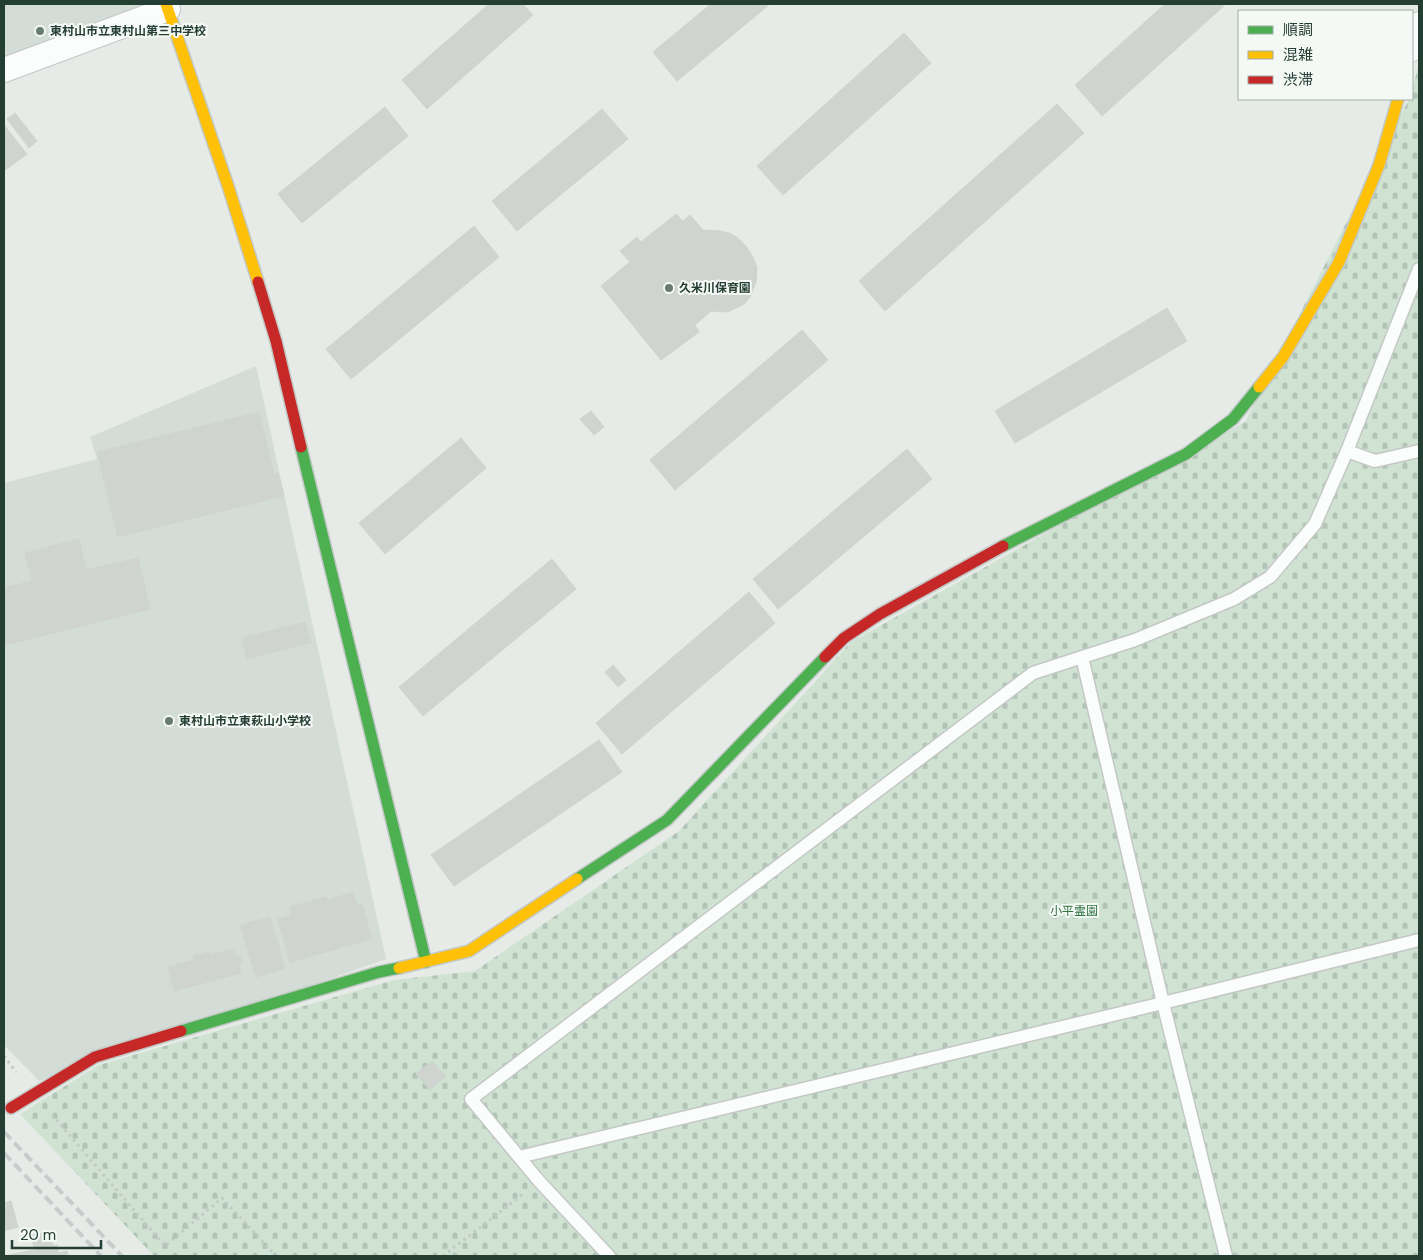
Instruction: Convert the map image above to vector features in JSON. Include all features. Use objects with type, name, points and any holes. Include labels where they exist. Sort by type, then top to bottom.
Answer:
[{"type":"street","points":[[4,70],[167,6],[228,186],[276,341],[426,962]]},
{"type":"street","points":[[1413,45],[1419,24]]},
{"type":"street","points":[[11,1108],[95,1057],[379,972],[469,951],[667,820],[844,638],[880,614],[1028,532],[1186,454],[1233,418],[1284,357],[1339,262],[1379,165],[1398,100]]},
{"type":"lane","points":[[608,1256],[539,1181],[471,1099],[1033,672],[1135,640],[1234,599],[1270,577],[1315,524],[1347,451],[1419,270]]},
{"type":"lane","points":[[1347,451],[1375,461],[1419,451]]},
{"type":"lane","points":[[1082,657],[1163,1004],[1226,1256]]},
{"type":"lane","points":[[519,1157],[1163,1004],[1419,940]]},
{"type":"path","points":[[4,1056],[166,1246],[222,1198],[276,1256]]},
{"type":"path","points":[[444,1256],[539,1181]]},
{"type":"shaded area","name":"東村山市立東村山第三中学校","points":[[4,4],[149,4],[149,6],[4,56]]},
{"type":"shaded area","name":"東村山市立東萩山小学校","points":[[256,366],[386,959],[39,1081],[4,1045],[4,483],[97,459],[90,437]]},
{"type":"green space","name":"小平霊園","points":[[1419,64],[1419,1256],[154,1256],[20,1114],[99,1065],[394,980],[475,971],[679,831],[851,642],[1245,422],[1408,100],[1413,100],[1413,86]]},
{"type":"building","points":[[489,4],[523,4],[533,15],[427,109],[402,80]]},
{"type":"building","points":[[711,4],[770,4],[677,81],[653,52]]},
{"type":"building","points":[[1165,4],[1226,4],[1102,116],[1075,85]]},
{"type":"building","points":[[904,33],[931,63],[783,195],[757,166]]},
{"type":"building","points":[[1057,104],[1084,133],[885,311],[859,281]]},
{"type":"building","points":[[385,107],[408,136],[302,223],[278,194]]},
{"type":"building","points":[[602,109],[628,139],[517,231],[492,201]]},
{"type":"building","points":[[15,113],[37,141],[29,148],[7,119]]},
{"type":"building","points":[[4,125],[27,154],[4,171]]},
{"type":"building","points":[[676,214],[683,221],[690,215],[703,230],[729,233],[738,238],[753,257],[757,268],[756,282],[750,297],[744,304],[728,312],[711,311],[695,325],[699,332],[661,360],[601,286],[630,262],[620,251],[637,237],[641,242]]},
{"type":"building","points":[[474,226],[499,257],[351,379],[326,349]]},
{"type":"building","points":[[1167,308],[1187,341],[1015,443],[995,411]]},
{"type":"building","points":[[802,330],[828,360],[675,490],[650,460]]},
{"type":"building","points":[[591,411],[604,427],[594,435],[580,419]]},
{"type":"building","points":[[259,412],[274,474],[278,473],[284,496],[118,537],[97,452]]},
{"type":"building","points":[[461,438],[486,468],[385,554],[359,523]]},
{"type":"building","points":[[907,449],[932,479],[778,609],[753,579]]},
{"type":"building","points":[[79,539],[86,570],[138,558],[150,609],[4,645],[4,588],[32,581],[25,553]]},
{"type":"building","points":[[552,559],[576,589],[423,716],[399,687]]},
{"type":"building","points":[[749,592],[775,623],[622,754],[596,723]]},
{"type":"building","points":[[305,622],[311,643],[247,659],[242,638]]},
{"type":"building","points":[[613,665],[626,680],[618,687],[605,672]]},
{"type":"building","points":[[599,740],[622,772],[454,886],[431,855]]},
{"type":"building","points":[[353,892],[357,905],[362,904],[372,939],[290,962],[278,919],[292,915],[290,907],[326,897],[327,900]]},
{"type":"building","points":[[270,917],[285,968],[256,977],[240,925]]},
{"type":"building","points":[[234,949],[236,957],[240,956],[242,964],[238,965],[241,973],[174,991],[168,967],[194,960],[193,956],[209,952],[210,955]]},
{"type":"building","points":[[432,1061],[446,1076],[430,1090],[416,1074]]},
{"type":"building","points":[[11,1201],[18,1227],[4,1231],[4,1203]]},
{"type":"building","points":[[45,1233],[47,1239],[51,1238],[53,1246],[57,1245],[59,1253],[67,1251],[68,1256],[36,1256],[31,1235]]},
{"type":"building","points":[[33,1250],[35,1256],[4,1256]]},
{"type":"railway","points":[[4,1132],[122,1256]]},
{"type":"railway","points":[[4,1153],[101,1256]]},
{"type":"traffic: fast","points":[[1003,546],[1186,454],[1233,419],[1259,387]]},
{"type":"traffic: fast","points":[[301,447],[426,962]]},
{"type":"traffic: fast","points":[[577,879],[667,820],[825,657]]},
{"type":"traffic: fast","points":[[181,1031],[379,972],[399,968]]},
{"type":"traffic: slow","points":[[166,4],[228,186],[258,282]]},
{"type":"traffic: slow","points":[[1259,387],[1283,357],[1339,262],[1379,165],[1398,100]]},
{"type":"traffic: slow","points":[[399,968],[469,951],[577,879]]},
{"type":"traffic: jam","points":[[258,282],[276,341],[301,447]]},
{"type":"traffic: jam","points":[[825,657],[844,638],[880,614],[1003,546]]},
{"type":"traffic: jam","points":[[11,1108],[95,1057],[181,1031]]},
{"type":"place","name":"東村山市立東村山第三中学校","points":[[40,31]]},
{"type":"place","name":"久米川保育園","points":[[669,288]]},
{"type":"place","name":"東村山市立東萩山小学校","points":[[169,721]]}]
